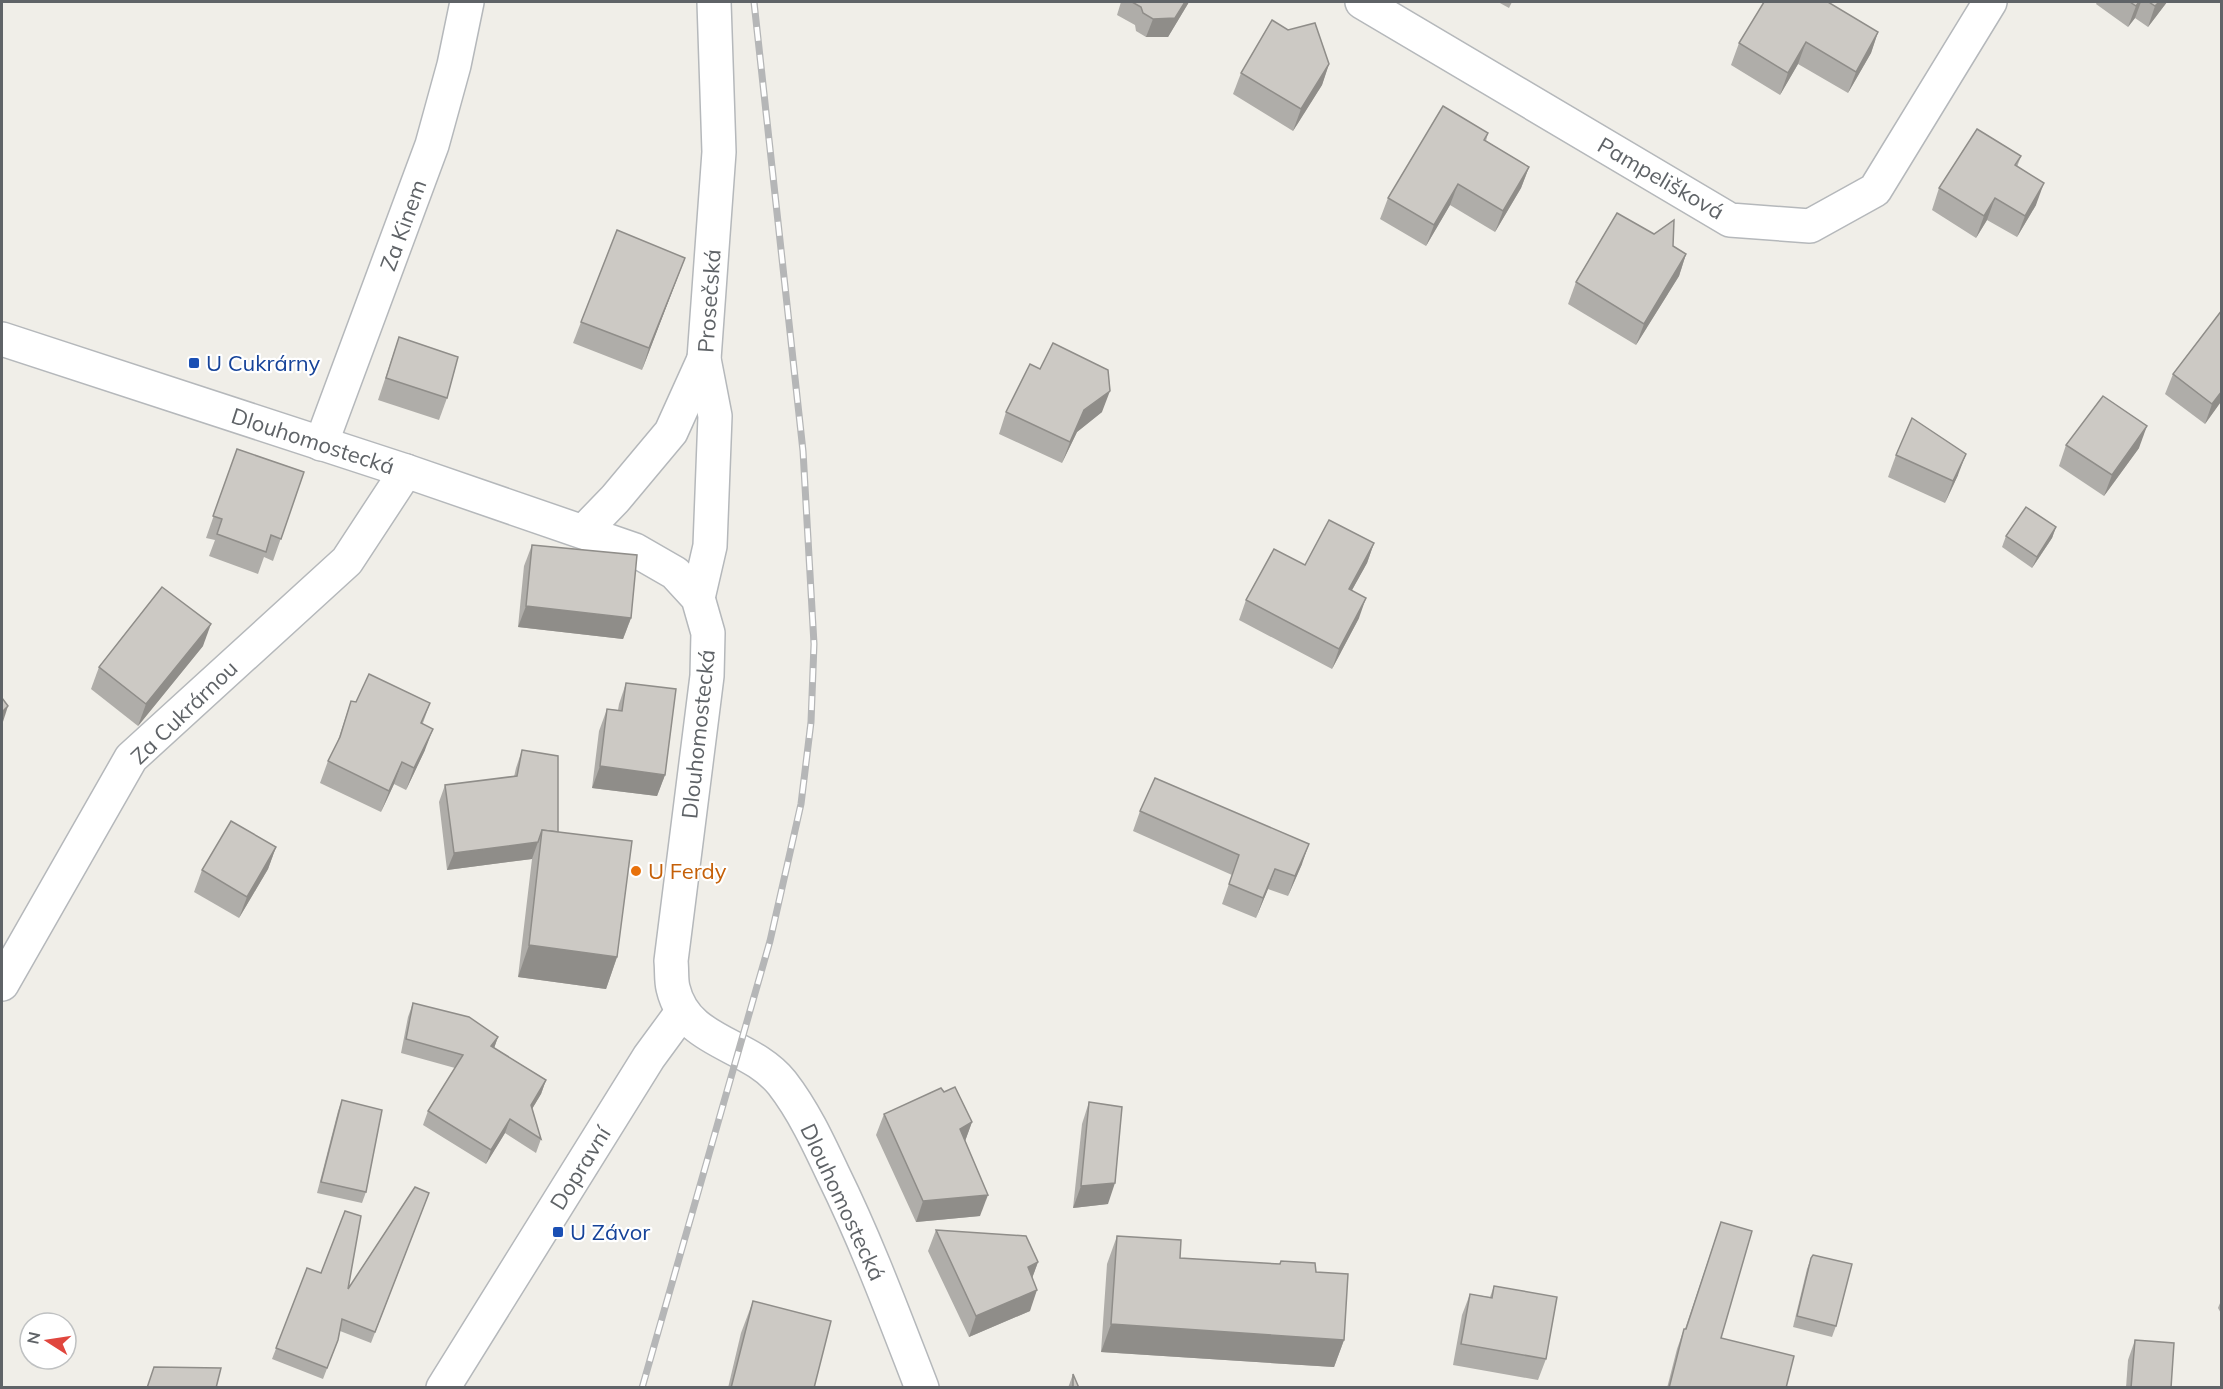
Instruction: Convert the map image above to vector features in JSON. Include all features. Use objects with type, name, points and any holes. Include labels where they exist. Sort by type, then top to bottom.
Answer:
[{"type":"street","name":"Za Kinem","points":[[321,444],[432,145],[454,65],[467,2]]},
{"type":"street","name":"Prosečská","points":[[698,598],[710,546],[715,416],[704,358],[719,152],[714,2]]},
{"type":"street","name":"Pampelišková","points":[[1362,2],[1730,220],[1810,226],[1875,190],[1990,2]]},
{"type":"street","name":"Dlouhomostecká","points":[[2,339],[584,531],[635,550],[675,573],[698,598],[708,633],[707,676],[671,961],[673,988],[682,1012],[700,1031],[740,1050],[771,1070],[795,1100],[858,1226],[922,1388]]},
{"type":"street","points":[[584,531],[615,500],[671,432],[704,358]]},
{"type":"street","name":"Za Cukrárnou","points":[[2,984],[131,759],[347,561],[406,471]]},
{"type":"street","name":"Dopravní","points":[[443,1388],[649,1057],[682,1012]]},
{"type":"building","points":[[1132,2],[1185,2],[1175,18],[1153,19]]},
{"type":"building","points":[[1764,2],[1828,2],[1878,32],[1856,72],[1806,42],[1788,73],[1739,43]]},
{"type":"building","points":[[1272,20],[1288,30],[1315,23],[1329,64],[1301,109],[1241,73]]},
{"type":"building","points":[[1443,106],[1488,133],[1484,140],[1529,167],[1503,211],[1458,184],[1434,225],[1388,198]]},
{"type":"building","points":[[1977,129],[2021,156],[2015,165],[2044,183],[2025,216],[1995,198],[1984,216],[1939,188]]},
{"type":"building","points":[[1617,213],[1654,234],[1674,220],[1673,246],[1686,254],[1644,324],[1576,282]]},
{"type":"building","points":[[617,230],[685,258],[649,348],[581,322]]},
{"type":"building","points":[[2222,310],[2222,391],[2212,404],[2173,374]]},
{"type":"building","points":[[399,337],[458,357],[447,398],[386,378]]},
{"type":"building","points":[[1053,343],[1108,370],[1110,391],[1084,410],[1070,442],[1006,412],[1030,364],[1040,369]]},
{"type":"building","points":[[2103,396],[2147,426],[2112,475],[2066,445]]},
{"type":"building","points":[[1912,418],[1966,454],[1953,481],[1896,455]]},
{"type":"building","points":[[237,449],[304,472],[281,539],[271,535],[266,552],[217,534],[222,519],[213,516]]},
{"type":"building","points":[[2026,507],[2056,527],[2037,557],[2006,536]]},
{"type":"building","points":[[1329,520],[1374,543],[1349,589],[1366,598],[1339,649],[1246,600],[1274,549],[1305,565]]},
{"type":"building","points":[[532,545],[637,555],[631,618],[526,606]]},
{"type":"building","points":[[162,587],[211,624],[146,704],[99,667]]},
{"type":"building","points":[[369,674],[430,703],[421,723],[433,729],[414,768],[402,762],[389,791],[328,761],[340,737],[351,701],[356,702]]},
{"type":"building","points":[[626,683],[676,689],[665,775],[600,766],[607,709],[622,711]]},
{"type":"building","points":[[2,698],[8,706],[2,712]]},
{"type":"building","points":[[522,750],[558,756],[558,832],[542,830],[538,842],[454,853],[445,785],[517,776]]},
{"type":"building","points":[[1155,778],[1309,844],[1295,876],[1275,869],[1263,898],[1229,884],[1239,855],[1140,811]]},
{"type":"building","points":[[231,821],[276,847],[247,897],[202,870]]},
{"type":"building","points":[[542,830],[632,841],[617,957],[529,945]]},
{"type":"building","points":[[413,1003],[469,1017],[498,1037],[491,1046],[546,1080],[531,1105],[541,1139],[510,1119],[491,1150],[428,1111],[463,1055],[406,1039]]},
{"type":"building","points":[[955,1087],[972,1122],[960,1129],[988,1195],[923,1201],[884,1114],[941,1088],[944,1092]]},
{"type":"building","points":[[342,1100],[382,1110],[366,1192],[321,1182]]},
{"type":"building","points":[[1089,1102],[1122,1107],[1115,1183],[1081,1186]]},
{"type":"building","points":[[415,1187],[429,1193],[375,1332],[342,1319],[338,1340],[327,1368],[276,1348],[307,1268],[321,1273],[345,1211],[361,1216],[348,1289]]},
{"type":"building","points":[[1721,1222],[1752,1231],[1721,1338],[1794,1356],[1786,1388],[1669,1388],[1684,1329],[1686,1329]]},
{"type":"building","points":[[936,1230],[1026,1236],[1038,1262],[1028,1267],[1037,1290],[976,1316]]},
{"type":"building","points":[[1117,1236],[1181,1240],[1180,1258],[1280,1264],[1281,1261],[1315,1263],[1316,1272],[1348,1274],[1344,1340],[1111,1324]]},
{"type":"building","points":[[1813,1255],[1852,1264],[1836,1326],[1797,1316]]},
{"type":"building","points":[[1494,1286],[1557,1297],[1546,1359],[1461,1344],[1470,1294],[1492,1298]]},
{"type":"building","points":[[753,1301],[831,1321],[814,1388],[731,1388]]},
{"type":"building","points":[[2135,1340],[2174,1343],[2171,1388],[2131,1388]]},
{"type":"building","points":[[154,1367],[221,1368],[216,1388],[147,1388]]},
{"type":"building","points":[[1073,1374],[1079,1388],[1073,1388]]},
{"type":"railway","points":[[642,1388],[770,941],[801,804],[811,722],[814,644],[803,451],[754,2]]},
{"type":"place","name":"U Cukrárny","points":[[194,363]]},
{"type":"place","name":"U Ferdy","points":[[636,871]]},
{"type":"place","name":"U Závor","points":[[558,1232]]}]
